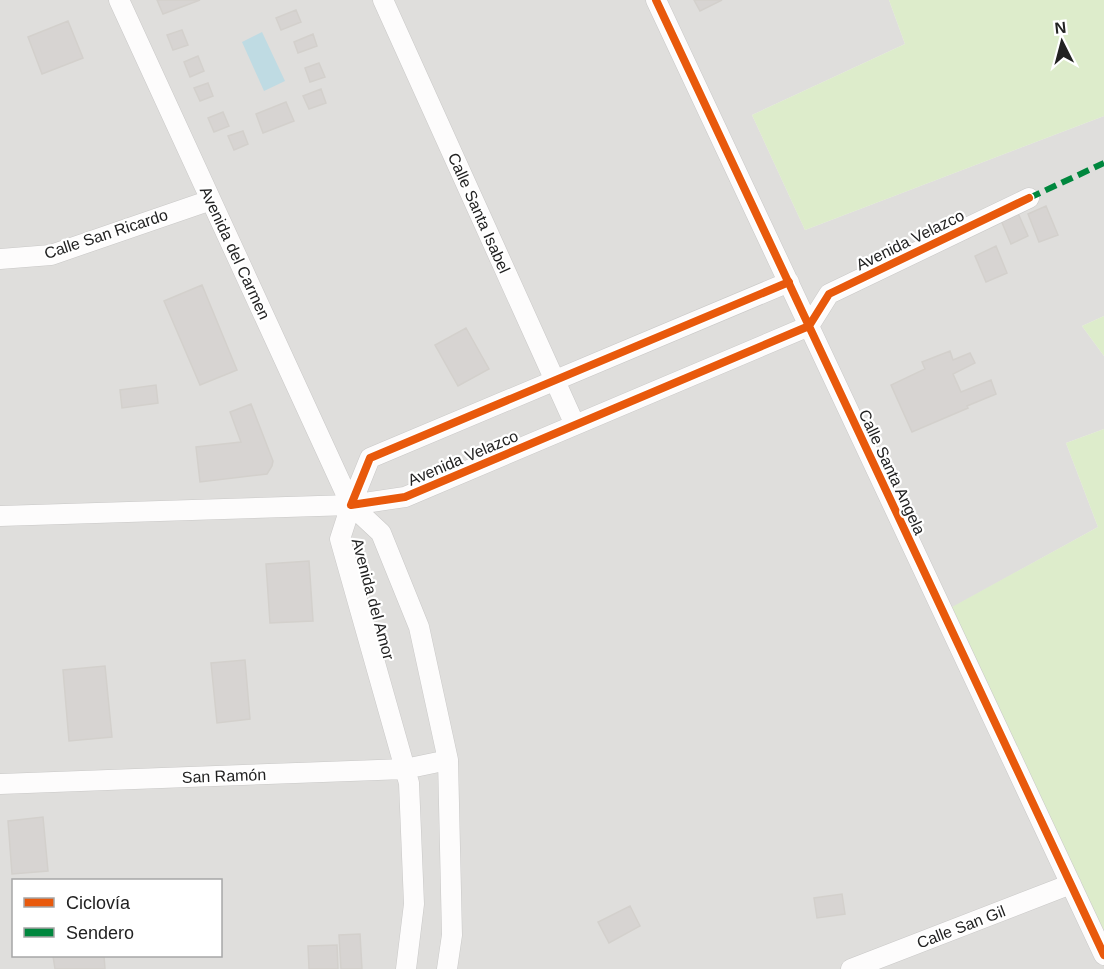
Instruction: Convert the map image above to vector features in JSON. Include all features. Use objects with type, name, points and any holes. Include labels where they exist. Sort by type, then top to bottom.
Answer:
[{"type":"street","name":"Avenida del Carmen","points":[[119,0],[351,505]]},
{"type":"street","name":"Calle Santa Isabel","points":[[383,0],[575,425]]},
{"type":"street","name":"Calle Santa Angela","points":[[657,0],[1104,955]]},
{"type":"street","name":"Avenida Velazco","points":[[0,516],[351,505],[405,497],[809,326],[829,294],[1029,198]]},
{"type":"street","name":"Calle San Ricardo","points":[[0,259],[51,255],[211,200]]},
{"type":"street","points":[[351,505],[370,458],[789,282]]},
{"type":"street","name":"Avenida del Amor","points":[[406,969],[414,904],[409,783],[340,539],[351,505],[381,533],[419,627],[448,760],[452,936],[447,969]]},
{"type":"street","name":"San Ramón","points":[[0,784],[405,769],[448,760]]},
{"type":"street","name":"Calle San Gil","points":[[851,969],[1071,885]]},
{"type":"shaded area","points":[[0,0],[889,0],[905,44],[752,115],[805,230],[1104,116],[1104,316],[1082,326],[1104,356],[1104,429],[1066,443],[1098,527],[944,612],[1104,931],[1104,969],[0,969]]},
{"type":"green space","points":[[889,0],[1104,0],[1104,116],[805,230],[752,115],[905,44]]},
{"type":"green space","points":[[1104,316],[1104,356],[1082,326]]},
{"type":"green space","points":[[1104,429],[1104,931],[943,612],[1098,527],[1066,443]]},
{"type":"water","points":[[262,32],[285,81],[264,91],[242,42]]},
{"type":"building","points":[[157,0],[200,0],[163,14]]},
{"type":"building","points":[[694,0],[722,0],[700,11]]},
{"type":"building","points":[[296,10],[301,22],[281,30],[276,18]]},
{"type":"building","points":[[68,21],[83,58],[42,74],[28,37]]},
{"type":"building","points":[[182,30],[188,45],[173,50],[167,35]]},
{"type":"building","points":[[313,34],[317,46],[298,53],[294,42]]},
{"type":"building","points":[[198,56],[204,71],[190,77],[184,62]]},
{"type":"building","points":[[319,63],[325,77],[310,82],[305,68]]},
{"type":"building","points":[[208,83],[213,96],[200,101],[194,88]]},
{"type":"building","points":[[321,89],[326,103],[309,109],[303,96]]},
{"type":"building","points":[[286,102],[294,121],[263,133],[256,114]]},
{"type":"building","points":[[223,112],[229,126],[214,132],[208,118]]},
{"type":"building","points":[[243,131],[248,144],[234,150],[228,136]]},
{"type":"building","points":[[1046,206],[1058,235],[1039,242],[1028,214]]},
{"type":"building","points":[[1017,211],[1028,236],[1011,244],[1000,218]]},
{"type":"building","points":[[996,246],[1007,273],[986,282],[975,256]]},
{"type":"building","points":[[202,285],[237,370],[200,385],[164,301]]},
{"type":"building","points":[[466,328],[489,369],[458,386],[435,345]]},
{"type":"building","points":[[950,351],[953,360],[970,353],[975,363],[953,374],[961,392],[991,380],[996,394],[912,432],[891,385],[925,369],[922,362]]},
{"type":"building","points":[[156,385],[158,403],[122,408],[120,390]]},
{"type":"building","points":[[251,404],[273,461],[267,474],[200,482],[196,447],[241,442],[230,412]]},
{"type":"building","points":[[309,561],[313,621],[270,623],[266,564]]},
{"type":"building","points":[[245,660],[250,719],[217,723],[211,663]]},
{"type":"building","points":[[105,666],[112,737],[69,741],[63,670]]},
{"type":"building","points":[[43,817],[48,871],[12,874],[8,821]]},
{"type":"building","points":[[842,894],[845,914],[817,918],[814,898]]},
{"type":"building","points":[[630,906],[640,926],[609,943],[598,922]]},
{"type":"building","points":[[360,934],[362,969],[341,969],[339,935]]},
{"type":"building","points":[[337,945],[338,969],[309,969],[308,946]]},
{"type":"building","points":[[53,957],[104,957],[105,969],[55,969]]},
{"type":"marked path","points":[[1029,198],[1104,163]]},
{"type":"cycle path","points":[[656,0],[1104,955]]},
{"type":"cycle path","points":[[789,282],[370,458],[351,505],[405,497],[809,326],[829,294],[1029,198]]}]
